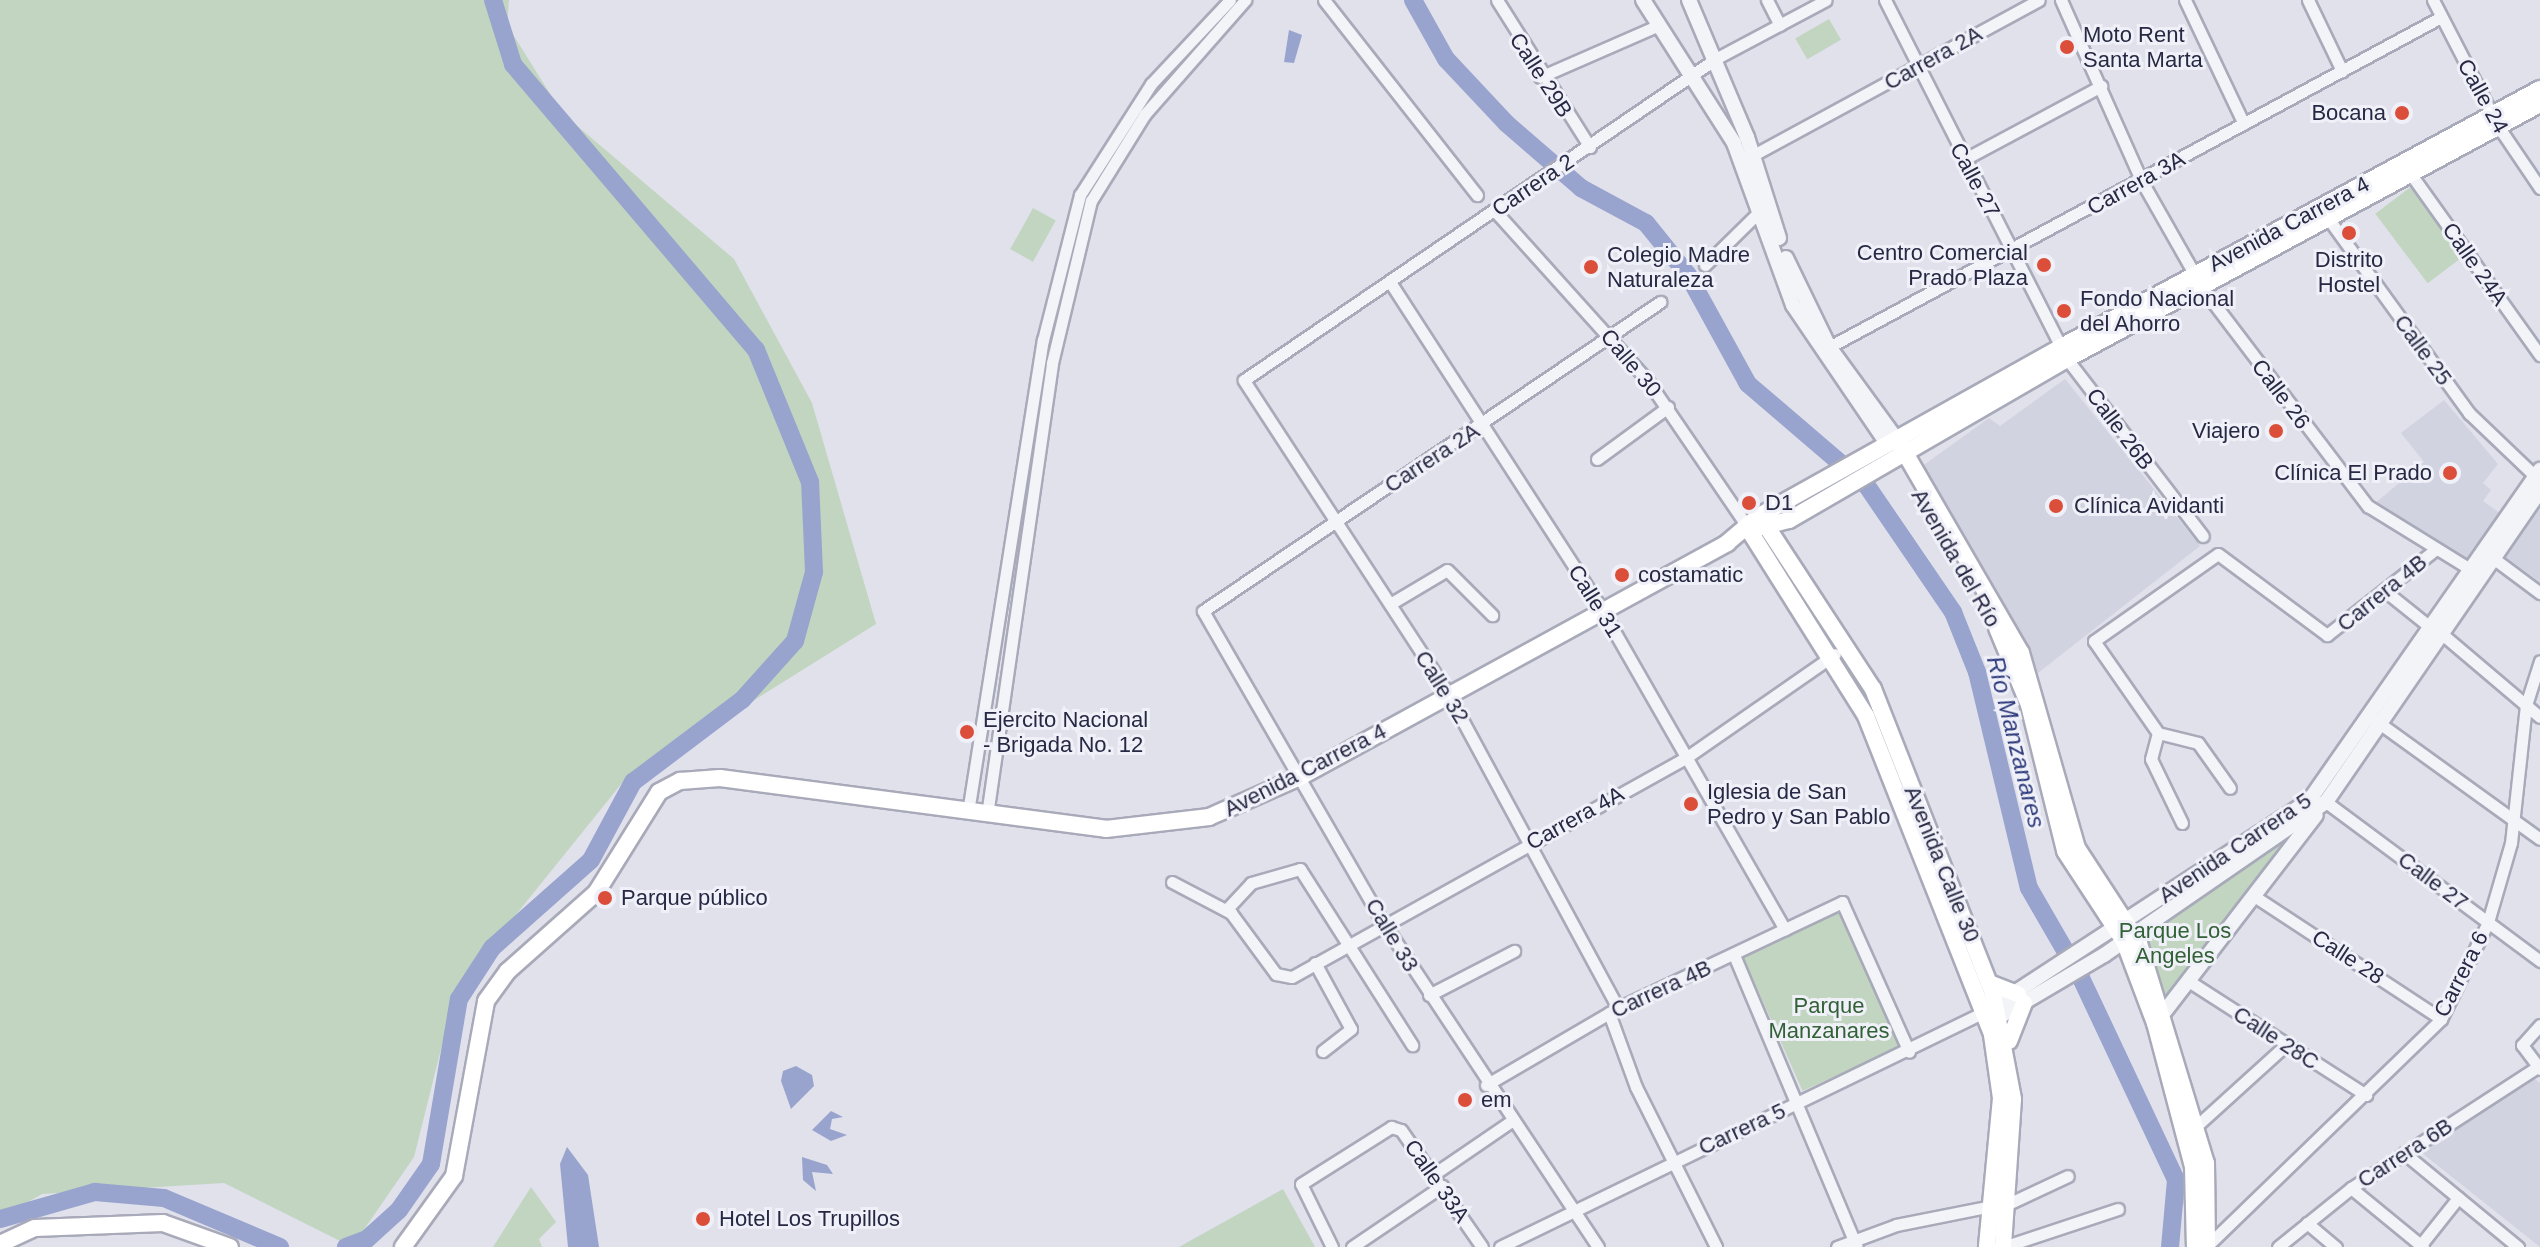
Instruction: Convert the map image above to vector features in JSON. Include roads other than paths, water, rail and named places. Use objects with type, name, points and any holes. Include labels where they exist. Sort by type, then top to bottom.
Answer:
[{"type":"main road","name":"Avenida Carrera 4","points":[[2324,213],[2410,173],[2540,89]]},
{"type":"main road","name":"Avenida Carrera 4","points":[[403,1247],[454,1176],[475,1032],[493,990],[596,893],[659,792],[680,781],[720,778],[1106,829],[1157,826],[1209,817],[1302,776],[1602,610],[1892,442],[2200,281],[2495,120],[2540,104]]},
{"type":"main road","name":"Avenida Carrera 4","points":[[1754,523],[1769,530],[1789,520],[1902,457],[2064,353]]},
{"type":"main road","name":"Avenida del Río","points":[[1892,442],[2011,657],[2065,851],[2126,931],[2165,1011],[2190,1131]]},
{"type":"main road","points":[[1786,553],[1789,520]]},
{"type":"main road","name":"Avenida Calle 30","points":[[1754,523],[1834,655],[1866,716],[2008,1043],[2014,1124],[1999,1206],[1987,1247]]},
{"type":"main road","name":"Avenida Calle 30","points":[[1769,530],[1848,644],[1989,983],[2001,1098],[1999,1206],[2003,1247]]},
{"type":"main road","name":"Avenida del Río","points":[[2126,931],[2190,1131],[2206,1163],[2203,1247]]},
{"type":"main road","points":[[1989,983],[2021,998],[2008,1043]]},
{"type":"main road","points":[[0,1244],[35,1228],[163,1223],[230,1247]]},
{"type":"street","points":[[987,815],[1052,363],[1070,273],[1102,167],[1151,84],[1230,0]]},
{"type":"street","points":[[968,812],[1043,340],[1080,195],[1163,91],[1245,0]]},
{"type":"street","points":[[1324,0],[1477,195]]},
{"type":"street","name":"Calle 29B","points":[[1497,0],[1540,77],[1590,147]]},
{"type":"street","name":"Avenida del Río","points":[[1643,0],[1748,158],[1760,211],[1793,305],[1892,442]]},
{"type":"street","name":"Avenida del Río","points":[[1689,0],[1717,58],[1748,158],[1784,253],[1829,347],[1892,442]]},
{"type":"street","points":[[1767,0],[1780,25]]},
{"type":"street","name":"Carrera 2","points":[[1244,380],[1696,76],[1717,58],[1826,0]]},
{"type":"street","name":"Calle 27","points":[[1885,0],[1963,160],[2064,353]]},
{"type":"street","name":"Carrera 2A","points":[[1748,158],[2039,0]]},
{"type":"street","name":"Calle 26","points":[[2061,0],[2141,180],[2200,281],[2368,506],[2470,569]]},
{"type":"street","points":[[2185,0],[2244,124]]},
{"type":"street","points":[[2308,0],[2342,71]]},
{"type":"street","name":"Calle 24","points":[[2433,0],[2495,120],[2540,188]]},
{"type":"street","name":"Carrera 3A","points":[[1829,347],[2441,17]]},
{"type":"street","points":[[1540,77],[1659,25]]},
{"type":"street","points":[[1963,160],[2101,86]]},
{"type":"street","name":"Calle 24A","points":[[2410,173],[2540,355]]},
{"type":"street","name":"Calle 30","points":[[1495,211],[1611,338],[1668,407],[1754,523]]},
{"type":"street","points":[[1705,265],[1760,211]]},
{"type":"street","name":"Calle 25","points":[[2324,213],[2469,413],[2539,480]]},
{"type":"street","name":"Calle 31","points":[[1390,282],[1602,610],[1785,929]]},
{"type":"street","name":"Carrera 2A","points":[[1203,611],[1660,302]]},
{"type":"street","name":"Calle 26B","points":[[2064,353],[2203,536]]},
{"type":"street","name":"Calle 32","points":[[1244,380],[1449,695],[1534,841],[1613,1010],[1674,1161],[1716,1247]]},
{"type":"street","points":[[1597,459],[1668,407]]},
{"type":"street","name":"Avenida Carrera 5","points":[[1993,1014],[2100,949],[2309,801],[2374,720],[2436,630],[2493,558],[2539,480]]},
{"type":"street","name":"Avenida Carrera 5","points":[[2436,630],[2470,569],[2539,480]]},
{"type":"street","name":"Carrera 4B","points":[[2158,733],[2094,641],[2218,554],[2327,635],[2436,549]]},
{"type":"street","points":[[2493,558],[2540,593]]},
{"type":"street","points":[[1390,604],[1447,570],[1492,615]]},
{"type":"street","points":[[2385,591],[2540,717]]},
{"type":"street","name":"Calle 33","points":[[1203,611],[1302,776],[1382,921],[1510,1122],[1598,1247]]},
{"type":"street","name":"Carrera 4A","points":[[1226,910],[1276,974],[1292,977],[1382,921],[1687,757],[1848,644]]},
{"type":"street","name":"Carrera 6","points":[[2203,1247],[2366,1095],[2441,1019],[2488,922],[2516,819],[2526,705],[2540,661]]},
{"type":"street","points":[[2374,720],[2540,839]]},
{"type":"street","name":"Avenida Carrera 5","points":[[2126,931],[2326,802],[2374,720]]},
{"type":"street","points":[[2182,823],[2151,759],[2158,733],[2198,743],[2230,788]]},
{"type":"street","points":[[2165,1011],[2326,802]]},
{"type":"street","name":"Calle 27","points":[[2326,802],[2540,961]]},
{"type":"street","points":[[1172,882],[1226,910],[1251,883],[1300,869],[1412,1045]]},
{"type":"street","name":"Calle 28","points":[[2254,896],[2441,1019]]},
{"type":"street","name":"Carrera 4B","points":[[1486,1085],[1613,1010],[1842,902],[1909,1052]]},
{"type":"street","points":[[1429,995],[1514,951]]},
{"type":"street","points":[[1734,955],[1856,1244]]},
{"type":"street","points":[[1315,963],[1351,1029],[1323,1051]]},
{"type":"street","name":"Calle 28C","points":[[2187,980],[2366,1095]]},
{"type":"street","name":"Carrera 5","points":[[1500,1247],[1674,1161],[1993,1014]]},
{"type":"street","points":[[2538,1068],[2522,1045],[2540,1025]]},
{"type":"street","points":[[2190,1131],[2287,1044]]},
{"type":"street","name":"Carrera 6B","points":[[2278,1247],[2351,1188],[2538,1068]]},
{"type":"street","points":[[1434,1174],[1510,1122]]},
{"type":"street","name":"Calle 33A","points":[[1332,1247],[1300,1193],[1313,1173],[1384,1129],[1401,1130],[1482,1247]]},
{"type":"street","points":[[2404,1153],[2518,1247]]},
{"type":"street","points":[[1837,1247],[1999,1206],[2068,1176]]},
{"type":"street","points":[[1352,1247],[1442,1186]]},
{"type":"street","points":[[2351,1188],[2421,1246],[2458,1198]]},
{"type":"street","points":[[2003,1247],[2118,1209]]},
{"type":"street","points":[[2307,1223],[2336,1247]]},
{"type":"water","points":[[1289,30],[1302,35],[1294,63],[1284,62]]},
{"type":"water","points":[[796,1066],[812,1075],[814,1086],[791,1109],[781,1081],[783,1071]]},
{"type":"water","points":[[831,1111],[843,1117],[832,1119],[830,1129],[847,1135],[831,1141],[812,1130]]},
{"type":"water","points":[[567,1147],[588,1175],[599,1247],[568,1247],[560,1164]]},
{"type":"water","points":[[802,1157],[827,1165],[833,1174],[812,1172],[816,1191],[803,1180]]},
{"type":"waterway","points":[[346,1247],[367,1239],[399,1210],[431,1164],[459,999],[492,948],[591,860],[633,782],[742,700],[795,641],[814,572],[810,482],[756,350],[513,64],[493,0]]},
{"type":"waterway","name":"Río Manzanares","points":[[1413,0],[1446,59],[1506,123],[1581,188],[1646,223],[1688,275],[1748,384],[1867,486],[1953,612],[1977,672],[2029,888],[2081,978],[2176,1180],[2170,1247]]},
{"type":"waterway","points":[[0,1219],[95,1192],[164,1198],[280,1247]]},
{"type":"place","name":"Moto Rent Santa Marta","points":[[2067,47]]},
{"type":"place","name":"Bocana","points":[[2402,113]]},
{"type":"place","name":"Distrito Hostel","points":[[2349,233]]},
{"type":"place","name":"Centro Comercial Prado Plaza","points":[[2044,265]]},
{"type":"place","name":"Colegio Madre Naturaleza","points":[[1591,267]]},
{"type":"place","name":"Fondo Nacional del Ahorro","points":[[2064,311]]},
{"type":"place","name":"Viajero","points":[[2276,431]]},
{"type":"place","name":"Clínica El Prado","points":[[2450,473]]},
{"type":"place","name":"D1","points":[[1749,503]]},
{"type":"place","name":"Clínica Avidanti","points":[[2056,506]]},
{"type":"place","name":"costamatic","points":[[1622,575]]},
{"type":"place","name":"Ejercito Nacional - Brigada No. 12","points":[[967,732]]},
{"type":"place","name":"Iglesia de San Pedro y San Pablo","points":[[1691,804]]},
{"type":"place","name":"Parque público","points":[[605,898]]},
{"type":"place","name":"em","points":[[1465,1100]]},
{"type":"place","name":"Hotel Los Trupillos","points":[[703,1219]]},
{"type":"park label","name":"Parque Los Angeles","points":[[2175,942]]},
{"type":"park label","name":"Parque Manzanares","points":[[1829,1018]]}]
